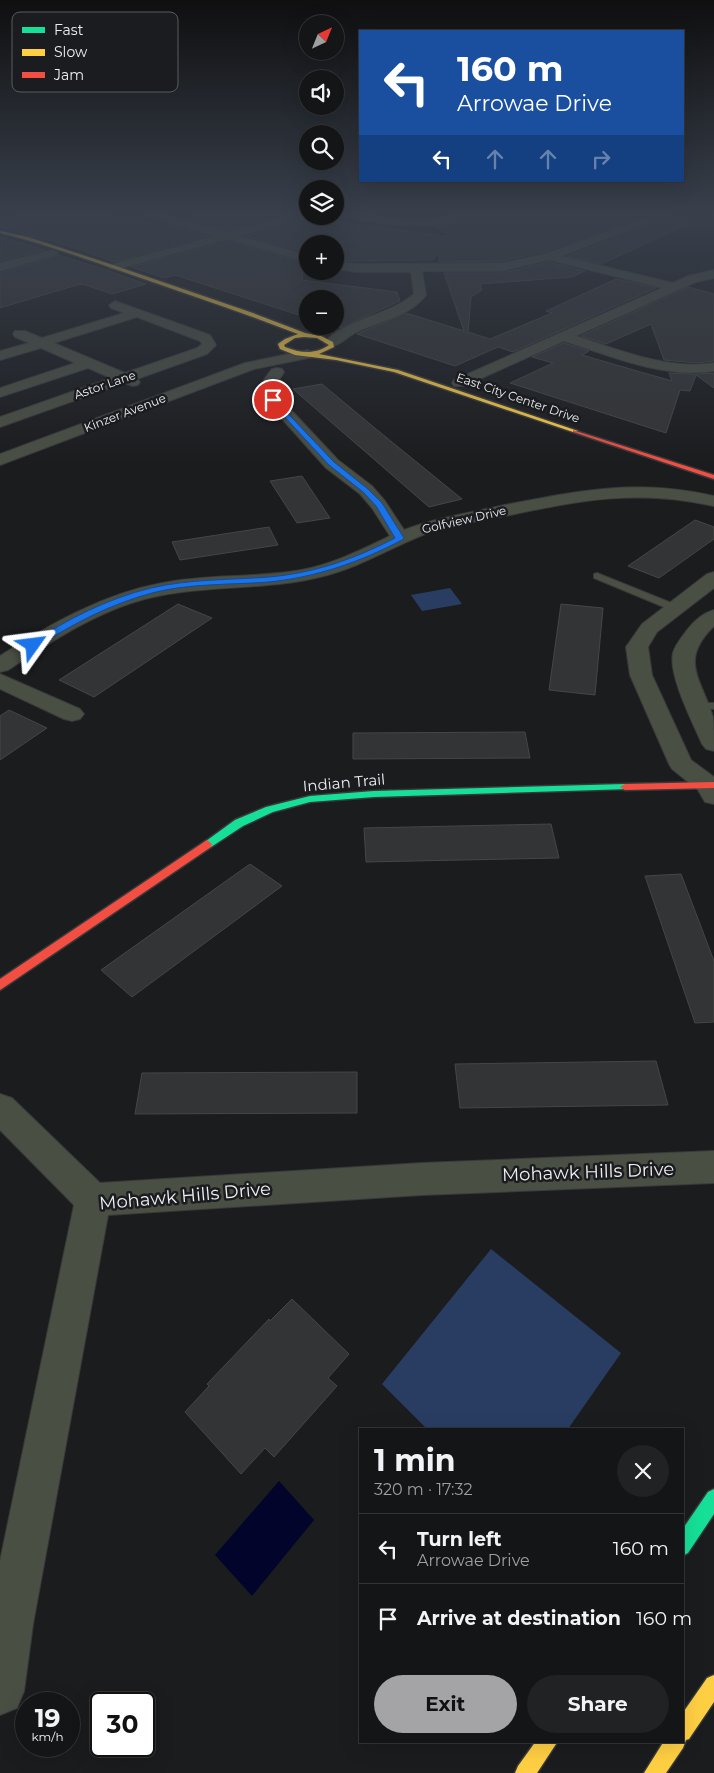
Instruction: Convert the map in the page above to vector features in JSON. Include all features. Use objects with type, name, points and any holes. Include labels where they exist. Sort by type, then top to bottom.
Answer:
[{"type":"main road","points":[[183,298],[248,320],[266,329],[276,337],[281,345],[289,338],[308,336]]},
{"type":"main road","points":[[204,298],[308,336]]},
{"type":"main road","name":"East City Center Drive","points":[[308,336],[325,338],[350,353],[408,366],[714,469]]},
{"type":"main road","points":[[309,354],[327,350],[331,343]]},
{"type":"main road","name":"East City Center Drive","points":[[281,345],[289,352],[353,361],[406,374],[656,460],[714,477]]},
{"type":"main road","name":"Indian Trail","points":[[0,985],[239,823],[270,809],[310,799],[374,794],[713,786]]},
{"type":"main road","points":[[684,1544],[714,1498]]},
{"type":"main road","points":[[684,1555],[714,1515]]},
{"type":"main road","points":[[684,1729],[714,1685]]},
{"type":"main road","points":[[700,1706],[714,1689]]},
{"type":"main road","points":[[525,1773],[547,1743]]},
{"type":"main road","points":[[654,1773],[675,1743]]},
{"type":"street","points":[[331,343],[346,333],[375,319],[408,306],[418,298]]},
{"type":"street","points":[[459,383],[650,298]]},
{"type":"street","points":[[115,305],[137,313]]},
{"type":"street","points":[[0,356],[137,313]]},
{"type":"street","name":"Astor Lane","points":[[0,422],[202,351],[208,344],[205,338],[137,313]]},
{"type":"street","points":[[308,336],[332,332],[375,319]]},
{"type":"street","points":[[20,334],[169,397]]},
{"type":"street","points":[[563,336],[673,368],[706,370],[714,367]]},
{"type":"street","name":"Kinzer Avenue","points":[[250,366],[281,345]]},
{"type":"street","name":"Kinzer Avenue","points":[[0,460],[250,366],[309,354]]},
{"type":"street","points":[[0,379],[72,356]]},
{"type":"street","points":[[0,392],[88,363]]},
{"type":"street","points":[[277,372],[268,385],[267,392],[332,464],[366,490],[379,505],[400,538]]},
{"type":"street","name":"Golfview Drive","points":[[0,665],[80,616],[152,590],[184,585],[270,579],[317,572],[356,560],[423,528],[609,491],[660,490],[714,501]]},
{"type":"street","points":[[713,786],[681,764],[641,675],[637,648],[649,628],[714,578]]},
{"type":"street","points":[[675,608],[711,618],[694,636],[684,653],[683,668],[706,706],[714,744]]},
{"type":"street","points":[[0,682],[72,714]]},
{"type":"street","points":[[0,1108],[93,1200]]},
{"type":"street","name":"Mohawk Hills Drive","points":[[0,1691],[10,1624],[93,1200],[422,1179],[714,1167]]},
{"type":"lane","points":[[597,576],[675,608]]},
{"type":"shaded area","points":[[450,588],[462,604],[422,611],[411,595]]},
{"type":"shaded area","points":[[491,1249],[621,1353],[569,1428],[426,1428],[382,1384]]},
{"type":"shaded area","points":[[279,1481],[314,1520],[252,1596],[215,1555]]},
{"type":"building","points":[[0,298],[34,298],[0,308]]},
{"type":"building","points":[[245,298],[299,298],[299,315]]},
{"type":"building","points":[[344,298],[399,298],[400,301],[344,326]]},
{"type":"building","points":[[453,298],[471,298],[468,332],[490,339],[552,313],[546,311],[575,298],[634,298],[513,352],[498,347],[455,366],[357,334],[406,313],[464,331]]},
{"type":"building","points":[[665,298],[714,298],[714,361],[696,363],[664,360],[651,324],[606,344],[581,336]]},
{"type":"building","points":[[564,343],[589,351],[582,355],[672,381],[669,373],[714,373],[714,388],[696,375],[690,391],[680,390],[666,433],[510,383],[553,363],[532,357]]},
{"type":"building","points":[[322,384],[462,499],[429,507],[293,389]]},
{"type":"building","points":[[302,476],[330,518],[297,523],[270,481]]},
{"type":"building","points":[[695,520],[714,527],[714,539],[659,578],[628,566]]},
{"type":"building","points":[[269,527],[278,545],[180,560],[172,542]]},
{"type":"building","points":[[178,604],[212,618],[94,697],[59,680]]},
{"type":"building","points":[[561,604],[603,608],[595,695],[549,690]]},
{"type":"building","points":[[9,710],[47,728],[0,760],[0,716]]},
{"type":"building","points":[[525,732],[530,758],[353,759],[353,733]]},
{"type":"building","points":[[551,824],[559,858],[366,862],[364,828]]},
{"type":"building","points":[[250,864],[282,886],[132,997],[101,970]]},
{"type":"building","points":[[681,874],[714,961],[714,1022],[695,1023],[645,876]]},
{"type":"building","points":[[656,1061],[668,1105],[460,1108],[455,1064]]},
{"type":"building","points":[[357,1072],[357,1113],[135,1114],[142,1073]]},
{"type":"building","points":[[292,1299],[349,1354],[328,1378],[337,1386],[274,1457],[265,1448],[241,1474],[185,1412],[209,1386],[207,1384],[269,1319],[270,1321]]},
{"type":"traffic: fast","points":[[207,844],[239,823],[270,809],[310,799],[374,794],[625,787]]},
{"type":"traffic: fast","points":[[684,1544],[714,1498]]},
{"type":"traffic: slow","points":[[204,298],[307,336]]},
{"type":"traffic: slow","points":[[311,354],[322,352],[332,346],[331,343],[319,337],[306,335],[293,337],[281,344],[282,348],[295,353],[336,358],[396,371],[575,431]]},
{"type":"traffic: slow","points":[[684,1729],[714,1685]]},
{"type":"traffic: slow","points":[[525,1773],[547,1743]]},
{"type":"traffic: slow","points":[[654,1773],[675,1743]]},
{"type":"traffic: jam","points":[[575,431],[714,477]]},
{"type":"traffic: jam","points":[[625,787],[714,785]]},
{"type":"traffic: jam","points":[[0,985],[207,844]]},
{"type":"route","points":[[33,645],[80,616],[152,590],[184,585],[270,579],[317,572],[349,563],[400,538],[379,505],[366,490],[332,464],[273,400]]}]
